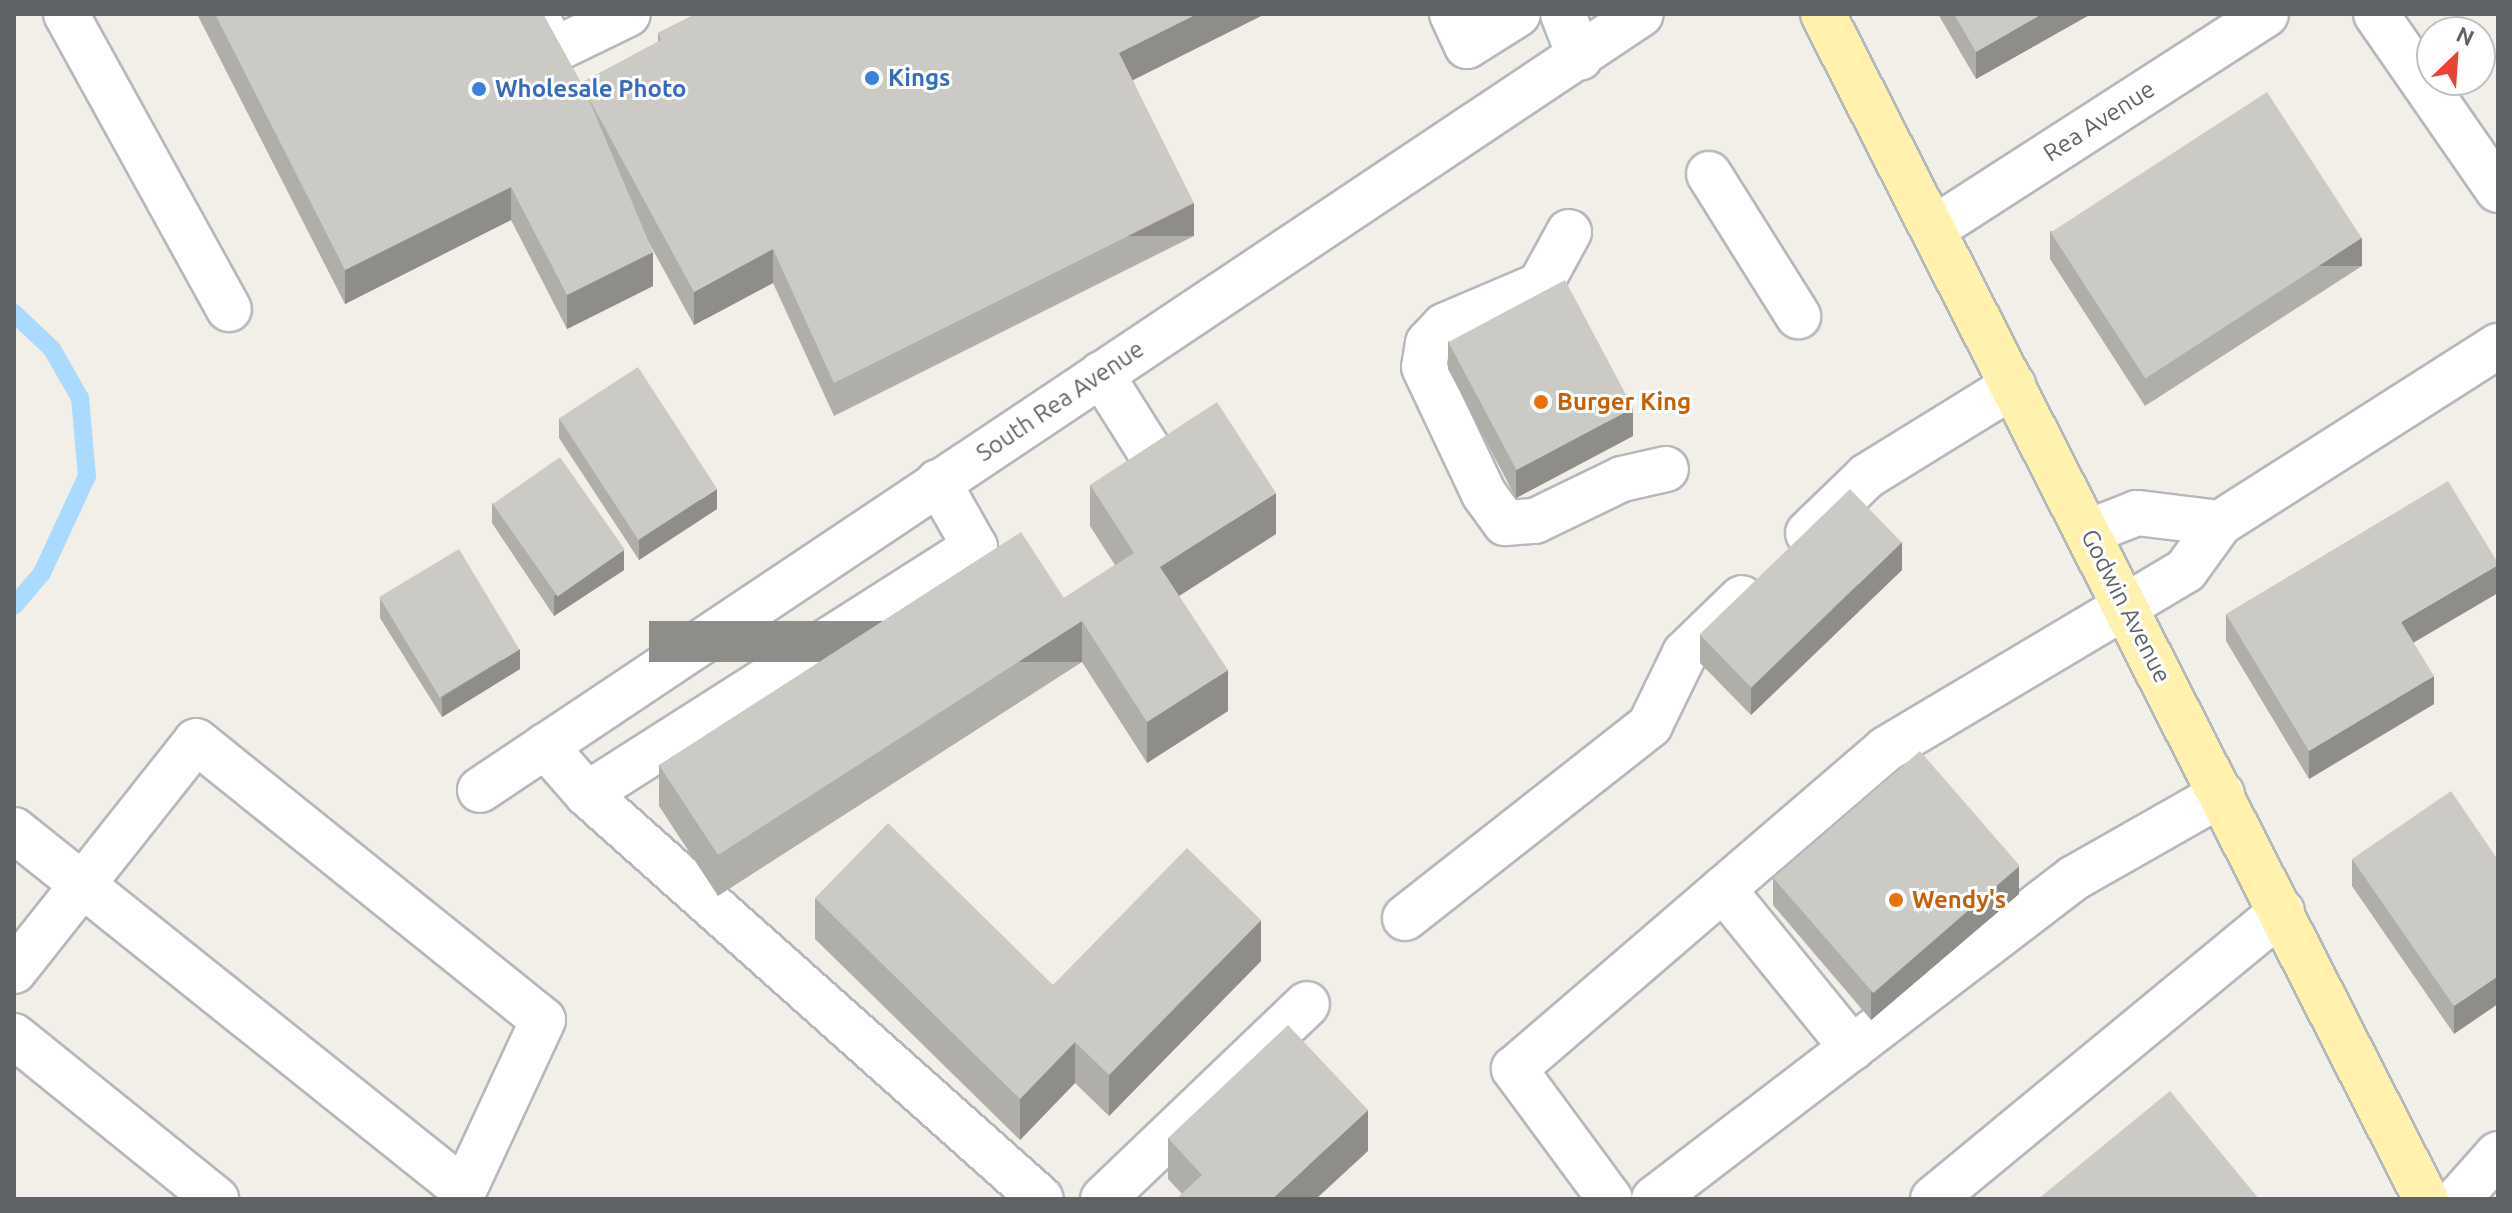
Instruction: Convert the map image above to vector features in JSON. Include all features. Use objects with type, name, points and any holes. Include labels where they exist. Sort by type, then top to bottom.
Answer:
[{"type":"main road","name":"Godwin Avenue","points":[[1823,14],[2426,1199]]},
{"type":"street","points":[[66,14],[229,309]]},
{"type":"street","points":[[535,14],[554,50],[628,14]]},
{"type":"street","points":[[1452,14],[1467,46],[1518,14]]},
{"type":"street","points":[[1563,14],[1580,58]]},
{"type":"street","name":"South Rea Avenue","points":[[480,790],[938,482],[1580,58],[1641,14]]},
{"type":"street","name":"Rea Avenue","points":[[1933,229],[2266,14]]},
{"type":"street","points":[[2376,14],[2498,190]]},
{"type":"street","points":[[1709,174],[1798,316]]},
{"type":"street","points":[[1569,232],[1540,285],[1444,326],[1428,343],[1424,367],[1484,494],[1505,523],[1535,521],[1622,479],[1666,469]]},
{"type":"street","points":[[1610,1199],[1514,1069],[1886,749],[2127,609],[2186,570],[2220,523],[2498,346]]},
{"type":"street","points":[[1101,374],[1157,463]]},
{"type":"street","points":[[1405,918],[1650,725],[1685,653],[1867,476],[2013,386]]},
{"type":"street","points":[[587,794],[975,547],[938,482]]},
{"type":"street","points":[[2088,532],[2137,513],[2220,523]]},
{"type":"street","points":[[14,830],[82,885],[462,1194],[543,1020],[196,741],[82,885],[14,971]]},
{"type":"street","points":[[545,746],[587,794],[1041,1199]]},
{"type":"street","points":[[1654,1199],[2074,878],[2222,794]]},
{"type":"street","points":[[1723,889],[1852,1048]]},
{"type":"street","points":[[1933,1199],[2282,911]]},
{"type":"street","points":[[1103,1199],[1307,1004]]},
{"type":"street","points":[[14,1036],[216,1199]]},
{"type":"street","points":[[2458,1199],[2498,1154]]},
{"type":"building","points":[[215,14],[543,14],[581,83],[661,40],[658,33],[696,14],[1197,14],[1119,53],[1194,203],[834,383],[773,249],[694,292],[587,95],[653,252],[567,295],[511,187],[345,270]]},
{"type":"building","points":[[1954,14],[2042,14],[1976,52]]},
{"type":"building","points":[[2267,92],[2362,238],[2145,378],[2051,233]]},
{"type":"building","name":"Burger King","points":[[1565,280],[1633,408],[1517,470],[1448,342]]},
{"type":"building","points":[[638,367],[717,489],[638,540],[559,418]]},
{"type":"building","points":[[1217,402],[1276,493],[1160,567],[1228,670],[1147,722],[1082,621],[718,855],[659,765],[1021,532],[1064,598],[1134,553],[1090,485]]},
{"type":"building","points":[[560,457],[625,550],[558,597],[493,504]]},
{"type":"building","points":[[2448,481],[2498,565],[2401,622],[2434,676],[2309,751],[2226,614]]},
{"type":"building","points":[[1850,489],[1901,542],[1751,687],[1700,634]]},
{"type":"building","points":[[459,549],[519,649],[440,697],[379,597]]},
{"type":"building","name":"Wendy's","points":[[1920,751],[2020,866],[1873,993],[1774,878]]},
{"type":"building","points":[[2451,791],[2498,860],[2498,976],[2454,1006],[2352,859]]},
{"type":"building","points":[[888,823],[1053,985],[1187,848],[1261,920],[1109,1075],[1075,1042],[1020,1099],[815,898]]},
{"type":"building","points":[[1288,1025],[1368,1110],[1272,1199],[1176,1199],[1202,1175],[1168,1138]]},
{"type":"building","points":[[2170,1091],[2259,1199],[2038,1199]]},
{"type":"waterway","points":[[14,313],[52,349],[80,398],[87,476],[42,573],[14,606]]},
{"type":"place","name":"Kings","points":[[872,78]]},
{"type":"place","name":"Wholesale Photo","points":[[479,89]]},
{"type":"place","name":"Burger King","points":[[1541,402]]},
{"type":"place","name":"Wendy's","points":[[1896,900]]}]
